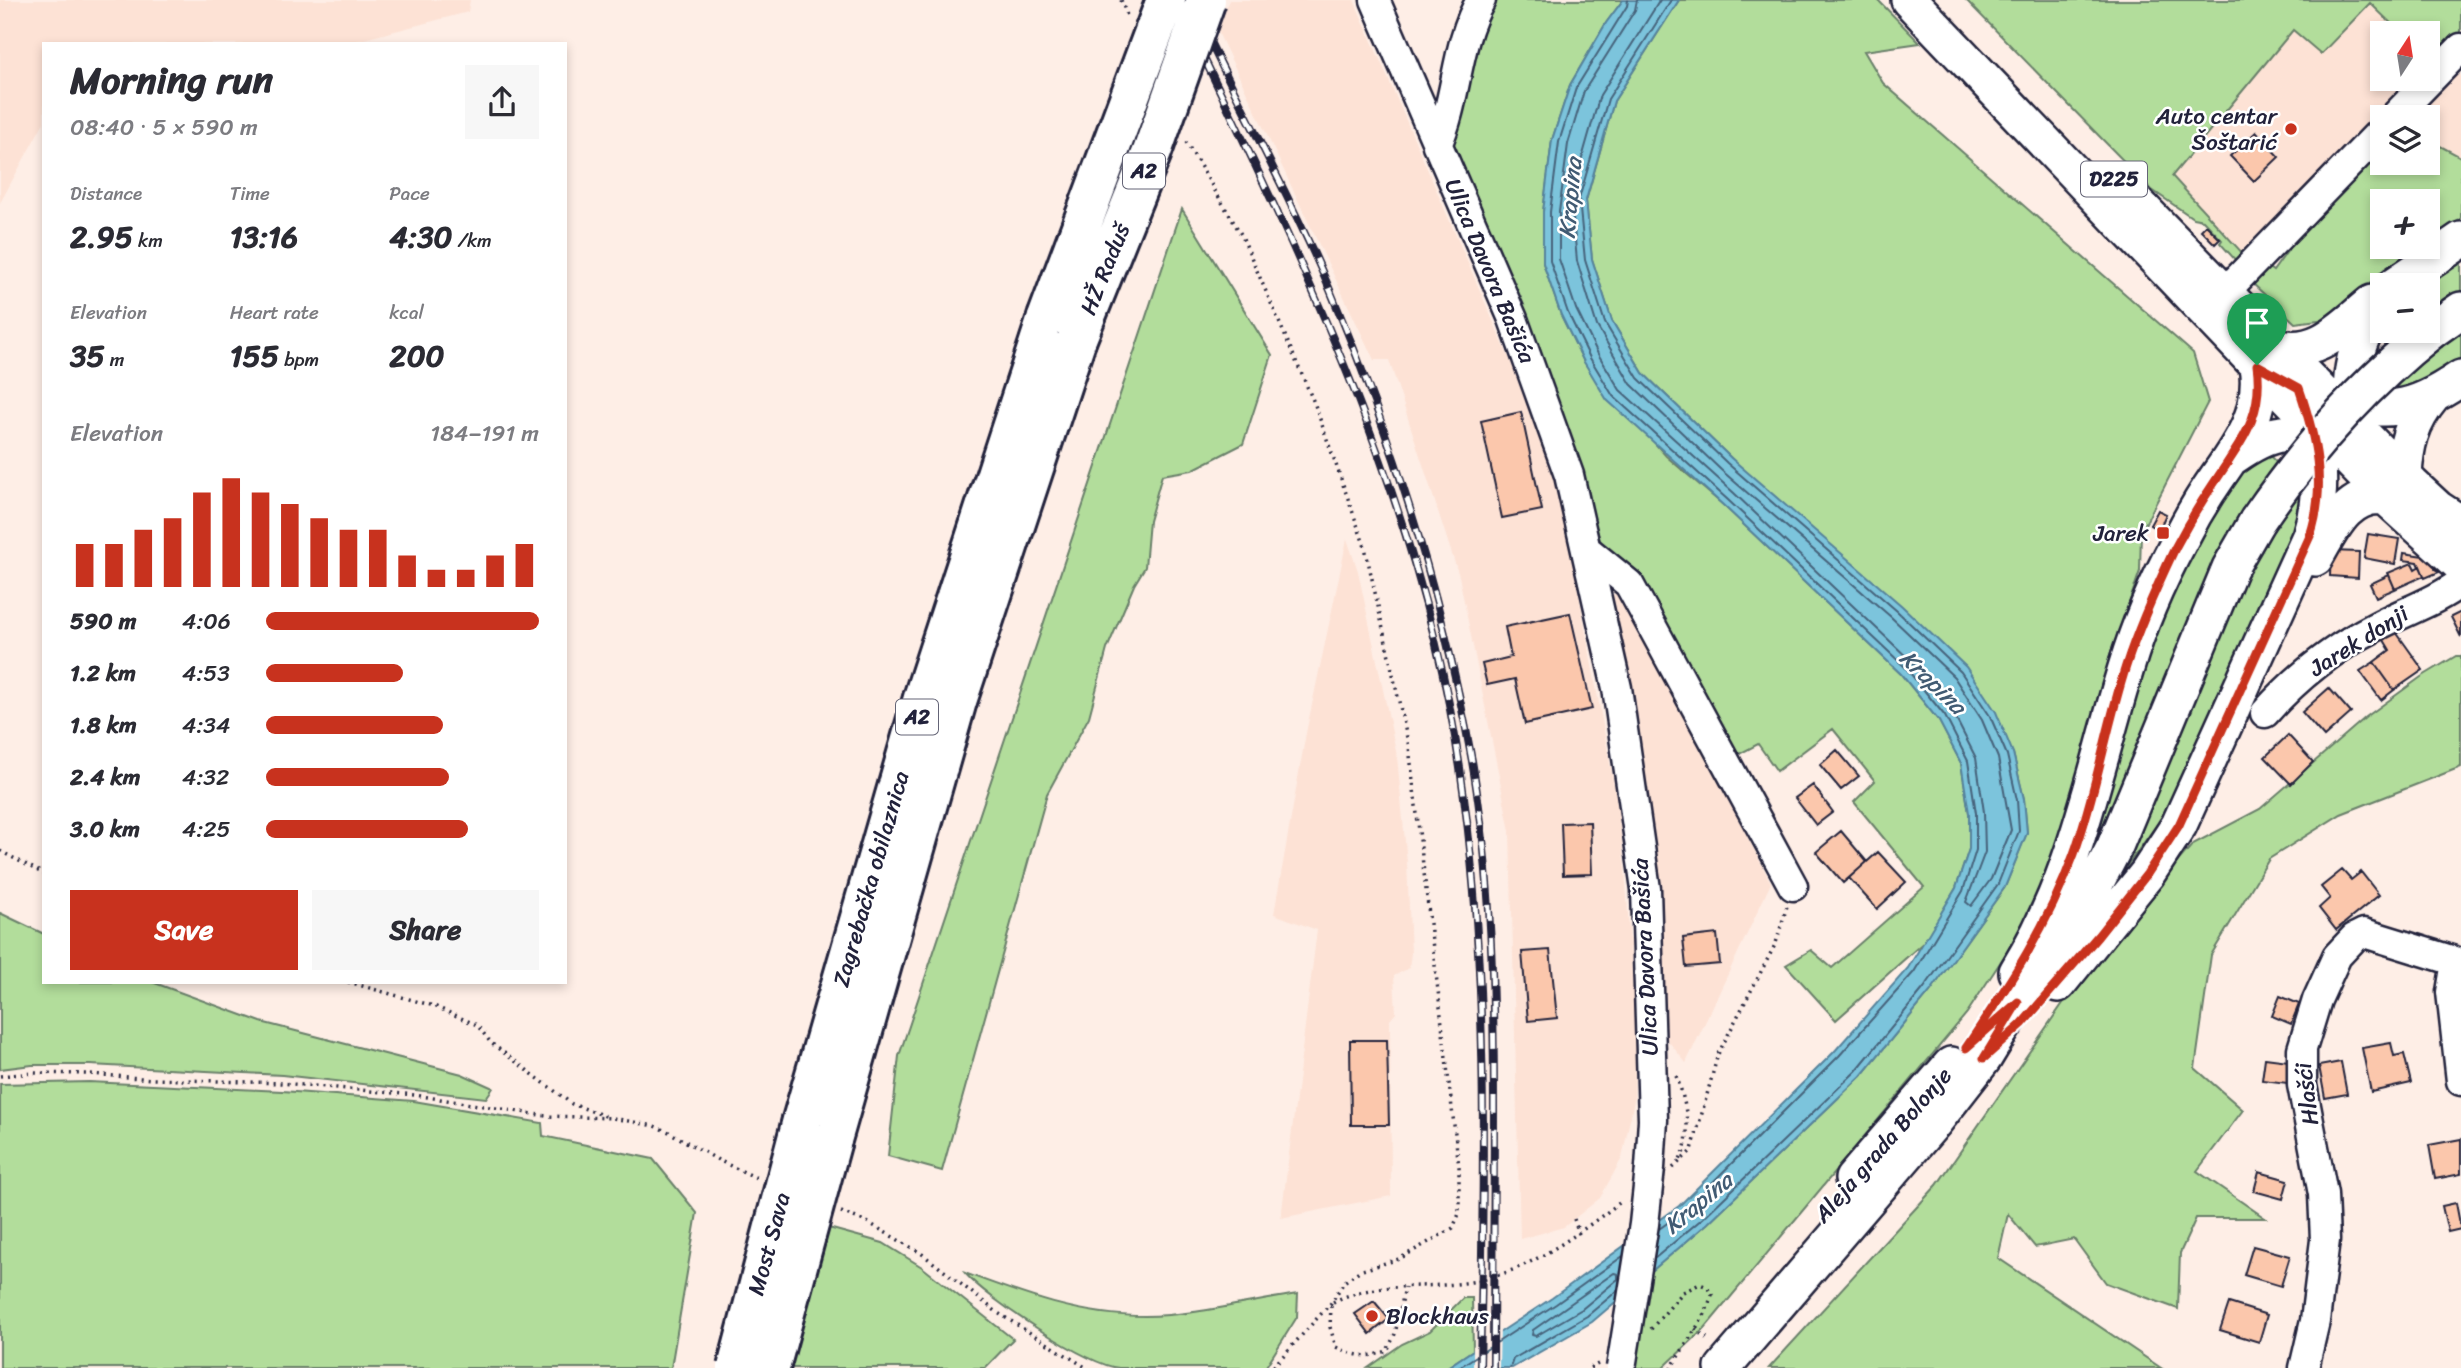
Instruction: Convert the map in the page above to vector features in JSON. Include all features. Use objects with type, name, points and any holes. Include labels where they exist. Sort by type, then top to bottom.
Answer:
[{"type":"highway","name":"HŽ Raduš","points":[[1062,330],[1166,0]]},
{"type":"highway","name":"HŽ Raduš","points":[[1062,330],[1152,152],[1206,0]]},
{"type":"highway","name":"Zagrebačka obilaznica","points":[[817,1130],[923,698],[1062,330]]},
{"type":"highway","name":"Most Sava","points":[[737,1368],[817,1130]]},
{"type":"highway","name":"Most Sava","points":[[770,1368],[817,1130]]},
{"type":"main road","name":"D225","points":[[1909,0],[1942,14],[2224,293],[2272,354]]},
{"type":"main road","name":"D225","points":[[1942,14],[2272,354]]},
{"type":"main road","points":[[2413,273],[2461,240]]},
{"type":"main road","points":[[2272,354],[2303,350],[2323,343],[2370,306]]},
{"type":"main road","name":"Aleja grada Bolonje","points":[[1709,1358],[1766,1282],[1975,1053],[2050,961],[2089,900],[2115,846],[2220,589],[2258,521],[2289,476],[2338,416],[2385,369],[2461,310]]},
{"type":"main road","points":[[2278,604],[2305,577],[2328,536],[2349,508],[2367,496],[2347,439],[2351,376],[2356,351],[2370,317]]},
{"type":"main road","points":[[2272,354],[2461,565]]},
{"type":"main road","points":[[1975,1053],[2037,939],[2058,894],[2082,828],[2126,667],[2145,615],[2200,504],[2248,431],[2272,354]]},
{"type":"main road","points":[[2234,456],[2259,439],[2288,433],[2347,439],[2409,435],[2420,411],[2432,397],[2461,378]]},
{"type":"main road","points":[[1975,1053],[2022,1024],[2147,874],[2173,835],[2206,770],[2310,536],[2317,511],[2318,464],[2347,439],[2396,408],[2432,397]]},
{"type":"main road","points":[[2347,439],[2461,524]]},
{"type":"street","name":"Ulica Davora Bašića","points":[[1375,0],[1513,319],[1569,475],[1618,688],[1646,889],[1653,1120],[1664,1167],[1644,1224],[1620,1368]]},
{"type":"street","points":[[1437,145],[1449,118],[1461,49],[1481,0]]},
{"type":"street","points":[[2406,105],[2461,48]]},
{"type":"street","points":[[2224,293],[2370,142]]},
{"type":"street","points":[[1586,549],[1629,584],[1793,886]]},
{"type":"street","name":"Jarek donji","points":[[2265,713],[2305,673],[2335,652],[2371,629],[2461,582]]},
{"type":"street","name":"Hlašći","points":[[2304,1368],[2315,1321],[2325,1240],[2323,1194],[2302,1085],[2302,1049],[2317,1000],[2337,956],[2354,938],[2364,933],[2459,962],[2451,992],[2461,1081]]},
{"type":"path","points":[[1121,0],[1130,24]]},
{"type":"path","points":[[1186,142],[1242,236],[1315,405],[1365,547],[1409,747],[1459,1167],[1459,1214],[1453,1228],[1399,1259],[1359,1271],[1344,1282],[1331,1303],[1272,1368]]},
{"type":"path","points":[[0,851],[42,873]]},
{"type":"path","points":[[355,984],[434,1006],[477,1025],[491,1043],[572,1104],[669,1132],[718,1160],[768,1183]]},
{"type":"path","points":[[1651,1066],[1669,1067],[1679,1084],[1687,1147],[1664,1167]]},
{"type":"path","points":[[0,1076],[33,1073],[90,1074],[281,1083],[415,1095],[546,1116],[613,1118]]},
{"type":"path","points":[[830,1208],[867,1222],[921,1253],[998,1313],[1087,1368]]},
{"type":"path","points":[[1574,1219],[1579,1234]]},
{"type":"path","points":[[1331,1303],[1355,1291],[1470,1282]]},
{"type":"path","points":[[1649,1331],[1683,1292],[1700,1284],[1707,1287],[1712,1295],[1696,1329],[1671,1368]]},
{"type":"path","points":[[1331,1303],[1331,1327],[1336,1348],[1356,1357],[1374,1356],[1387,1351],[1395,1334],[1405,1286]]},
{"type":"path","points":[[1696,1329],[1709,1358]]},
{"type":"shaded area","points":[[0,0],[470,0],[468,12],[353,42],[42,42],[42,126],[0,203]]},
{"type":"shaded area","points":[[1229,0],[1354,0],[1539,427],[1563,508],[1616,796],[1625,869],[1636,1033],[1634,1100],[1622,1158],[1600,1198],[1564,1227],[1520,1239],[1510,831],[1459,576],[1389,360],[1374,360],[1217,30]]},
{"type":"shaded area","name":"Auto centar Šoštarić","points":[[2369,3],[2388,21],[2370,21],[2370,91],[2440,91],[2440,68],[2461,76],[2461,157],[2440,146],[2440,105],[2370,105],[2370,131],[2246,257],[2172,176],[2294,30],[2321,54]]},
{"type":"shaded area","points":[[1347,539],[1358,571],[1397,756],[1407,863],[1411,953],[1409,968],[1394,976],[1396,1013],[1390,1020],[1391,1196],[1281,1218],[1317,930],[1274,914],[1306,733]]},
{"type":"shaded area","points":[[1623,592],[1771,883],[1686,1063],[1665,1037],[1662,913],[1632,691],[1612,595]]},
{"type":"green space","points":[[1488,0],[1623,0],[1606,23],[1570,85],[1552,140],[1543,212],[1543,263],[1561,315],[1584,362],[1666,456],[1723,505],[1901,674],[1939,721],[1961,763],[1969,813],[1969,849],[1956,888],[1925,941],[1836,1020],[1786,965],[1811,950],[1832,968],[1924,887],[1854,802],[1875,781],[1833,729],[1777,771],[1758,744],[1728,760],[1627,571],[1601,543],[1560,409],[1446,147]]},
{"type":"green space","points":[[1679,0],[1878,0],[1920,43],[1864,51],[1883,83],[2193,353],[2208,402],[2141,532],[2140,571],[2109,661],[2064,831],[2046,881],[2007,952],[1967,1013],[1705,1328],[1663,1368],[1632,1368],[1647,1275],[1708,1223],[1861,1076],[1930,992],[2005,887],[2027,832],[2024,799],[2013,753],[1731,458],[1643,373],[1612,321],[1592,259],[1586,201],[1614,101]]},
{"type":"green space","points":[[1966,0],[2461,0],[2461,32],[2440,57],[2440,21],[2389,21],[2370,3],[2321,54],[2293,30],[2172,176],[2246,257],[2238,263],[2220,243],[2222,240],[2203,220],[2193,218],[2152,190]]},
{"type":"green space","points":[[2440,146],[2461,157],[2461,219],[2440,233],[2440,189],[2370,189],[2370,259],[2404,259],[2386,273],[2370,273],[2370,285],[2326,319],[2295,323],[2251,282],[2263,264],[2273,271],[2288,250],[2292,235],[2370,156],[2370,175],[2440,175]]},
{"type":"green space","points":[[1182,209],[1272,355],[1243,444],[1192,470],[1162,475],[1149,521],[1145,567],[1134,585],[1107,649],[1089,717],[1047,794],[942,1171],[888,1156],[899,1056]]},
{"type":"green space","points":[[2461,252],[2461,292],[2440,306],[2440,273],[2430,273]]},
{"type":"green space","points":[[2461,325],[2461,361],[2397,394],[2391,388]]},
{"type":"green space","points":[[2266,452],[2276,462],[2235,521],[2237,523],[2084,879],[2102,820],[2145,647],[2227,484]]},
{"type":"green space","points":[[2304,484],[2295,536],[2174,801],[2108,892],[2216,629],[2263,544]]},
{"type":"green space","points":[[2456,656],[2461,656],[2461,767],[2341,814],[2269,859],[2211,955],[2195,1068],[2243,1110],[2197,1171],[2265,1218],[2196,1218],[2180,1253],[2178,1309],[2106,1283],[2074,1239],[2035,1247],[2008,1214],[1998,1258],[2161,1368],[1769,1368],[1937,1185],[2095,957],[2193,844],[2260,809],[2366,717],[2421,677]]},
{"type":"green space","points":[[0,913],[42,933],[42,984],[157,984],[261,1022],[462,1074],[493,1088],[486,1098],[282,1075],[90,1065],[32,1065],[0,1069]]},
{"type":"green space","points":[[89,1082],[282,1091],[414,1101],[542,1123],[543,1136],[653,1159],[697,1213],[671,1368],[0,1368],[0,1084]]},
{"type":"green space","points":[[825,1227],[883,1243],[922,1267],[1013,1339],[985,1368],[790,1368]]},
{"type":"green space","points":[[965,1273],[1053,1303],[1121,1315],[1182,1314],[1298,1294],[1297,1317],[1265,1368],[1119,1368],[1084,1355],[1038,1329],[993,1298]]},
{"type":"green space","points":[[1463,1298],[1472,1298],[1473,1350],[1446,1368],[1368,1368],[1402,1344],[1430,1331]]},
{"type":"water","name":"Krapina","points":[[1623,0],[1679,0],[1614,101],[1586,200],[1592,259],[1612,321],[1643,373],[1731,458],[1902,606],[1966,667],[1996,712],[2013,753],[2024,799],[2027,833],[2005,887],[1930,992],[1861,1076],[1708,1223],[1592,1322],[1512,1368],[1446,1368],[1552,1298],[1679,1206],[1834,1052],[1908,968],[1956,888],[1969,849],[1969,813],[1961,763],[1939,721],[1901,674],[1723,505],[1607,400],[1584,362],[1561,315],[1543,263],[1543,212],[1552,140],[1570,85],[1606,23]]},
{"type":"pier","points":[[1500,1328],[1499,1368],[1473,1368],[1473,1346]]},
{"type":"building","points":[[2256,132],[2279,157],[2254,181],[2230,156]]},
{"type":"building","points":[[2206,225],[2220,239],[2215,244],[2201,230]]},
{"type":"building","points":[[1521,412],[1542,510],[1502,518],[1481,421]]},
{"type":"building","points":[[2158,510],[2166,514],[2159,530],[2150,525]]},
{"type":"building","points":[[2368,534],[2399,539],[2395,564],[2364,558]]},
{"type":"building","points":[[2331,551],[2359,552],[2358,578],[2330,576]]},
{"type":"building","points":[[2404,553],[2436,558],[2435,569],[2439,572],[2425,578],[2418,562],[2403,560]]},
{"type":"building","points":[[2412,563],[2415,569],[2420,566],[2424,576],[2395,589],[2388,573]]},
{"type":"building","points":[[2389,575],[2395,589],[2376,597],[2370,584]]},
{"type":"building","points":[[2461,612],[2461,637],[2451,617]]},
{"type":"building","points":[[1570,613],[1592,709],[1525,724],[1515,679],[1487,685],[1482,664],[1511,657],[1505,627]]},
{"type":"building","points":[[2396,632],[2423,670],[2394,690],[2374,662],[2390,650],[2384,640]]},
{"type":"building","points":[[2374,662],[2394,690],[2381,700],[2360,671]]},
{"type":"building","points":[[2329,688],[2351,713],[2324,737],[2302,712]]},
{"type":"building","points":[[2288,735],[2313,762],[2291,784],[2265,757]]},
{"type":"building","points":[[1837,750],[1859,776],[1841,790],[1820,765]]},
{"type":"building","points":[[1813,785],[1833,812],[1816,825],[1795,798]]},
{"type":"building","points":[[1590,822],[1592,874],[1563,875],[1561,823]]},
{"type":"building","points":[[1841,831],[1867,862],[1843,883],[1816,852]]},
{"type":"building","points":[[1878,852],[1906,882],[1877,909],[1849,878]]},
{"type":"building","points":[[2342,870],[2351,880],[2361,872],[2379,895],[2336,930],[2319,908],[2330,898],[2321,887]]},
{"type":"building","points":[[1717,934],[1720,964],[1686,967],[1683,938]]},
{"type":"building","points":[[1550,950],[1557,1018],[1528,1021],[1522,952]]},
{"type":"building","points":[[2280,996],[2299,1004],[2291,1024],[2272,1016]]},
{"type":"building","points":[[1350,1040],[1387,1040],[1389,1125],[1351,1125]]},
{"type":"building","points":[[2391,1043],[2394,1056],[2404,1054],[2411,1083],[2371,1092],[2362,1048]]},
{"type":"building","points":[[2265,1058],[2289,1061],[2287,1083],[2262,1080]]},
{"type":"building","points":[[2341,1062],[2347,1094],[2325,1098],[2319,1066]]},
{"type":"building","points":[[2461,1139],[2461,1174],[2435,1179],[2429,1145]]},
{"type":"building","points":[[2259,1172],[2288,1180],[2283,1199],[2254,1191]]},
{"type":"building","points":[[2456,1203],[2461,1229],[2448,1232],[2442,1206]]},
{"type":"building","points":[[2253,1246],[2290,1256],[2281,1286],[2244,1275]]},
{"type":"building","name":"Blockhaus","points":[[1374,1301],[1389,1319],[1370,1334],[1355,1314]]},
{"type":"building","points":[[2229,1303],[2267,1315],[2259,1342],[2220,1330]]},
{"type":"railway","points":[[1176,0],[1308,279],[1348,374],[1384,470],[1415,567],[1441,666],[1460,768],[1476,917],[1483,1142],[1480,1368]]},
{"type":"railway","points":[[1190,0],[1297,217],[1353,347],[1414,522],[1447,640],[1472,761],[1488,891],[1494,1067],[1493,1368]]},
{"type":"place","name":"Auto centar Šoštarić","points":[[2291,129]]},
{"type":"place","name":"Jarek","points":[[2163,533]]},
{"type":"place","name":"Blockhaus","points":[[1372,1316]]},
{"type":"route","points":[[2257,365],[2299,388],[2313,429],[2318,464],[2318,500],[2310,536],[2257,647],[2206,770],[2179,825],[2147,874],[2052,991],[2022,1024],[1984,1058],[2018,1002],[1966,1048],[2037,939],[2058,894],[2086,816],[2126,667],[2145,615],[2180,538],[2248,431],[2258,403],[2257,365]]}]
